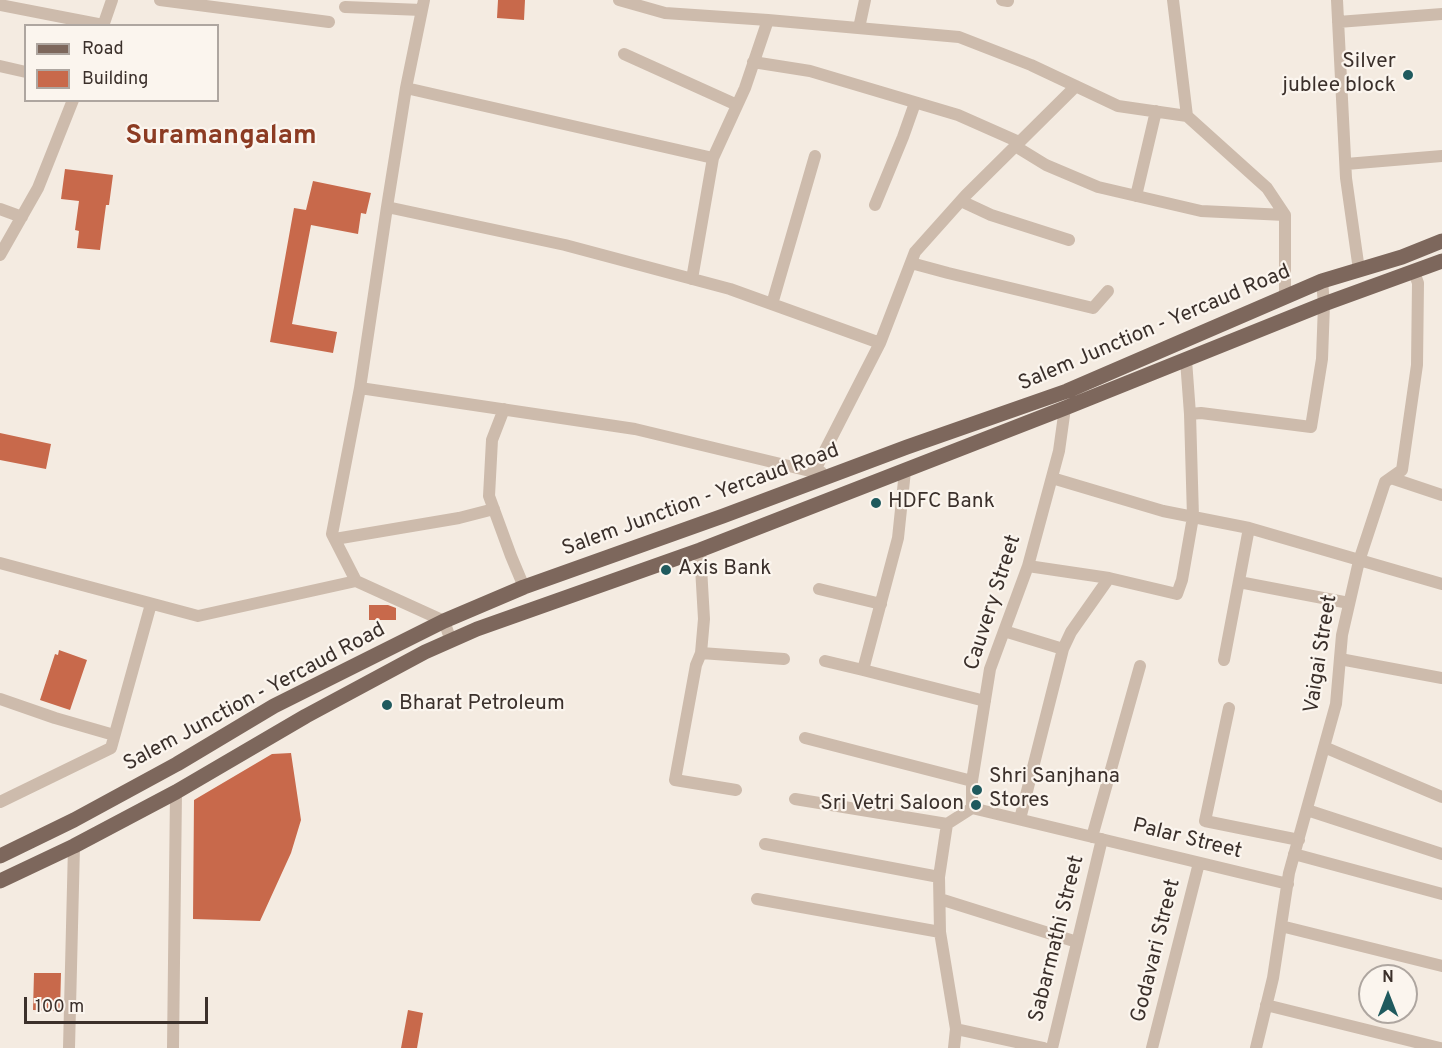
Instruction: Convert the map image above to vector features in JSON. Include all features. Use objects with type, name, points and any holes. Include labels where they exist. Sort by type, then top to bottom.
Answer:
[{"type":"main road","name":"Salem Junction - Yercaud Road","points":[[0,856],[74,820],[166,770],[274,706],[444,621],[524,587],[1067,391],[1323,281],[1442,241]]},
{"type":"main road","points":[[0,880],[74,846],[176,792],[306,716],[425,652],[477,629],[700,550],[1324,304],[1442,261]]},
{"type":"main road","points":[[838,473],[842,495]]},
{"type":"street","points":[[103,24],[111,0]]},
{"type":"street","points":[[160,0],[329,22]]},
{"type":"street","points":[[619,0],[665,13],[959,37],[1031,64],[1118,106],[1187,116],[1267,188],[1285,215],[1285,298]]},
{"type":"street","points":[[859,28],[865,0]]},
{"type":"street","points":[[1173,0],[1187,116]]},
{"type":"street","points":[[1337,0],[1346,178],[1359,270]]},
{"type":"street","points":[[0,5],[96,24]]},
{"type":"street","points":[[345,7],[423,5],[406,88],[360,388],[332,534],[356,581]]},
{"type":"street","points":[[1338,22],[1442,14]]},
{"type":"street","points":[[692,279],[713,158],[737,105],[768,20]]},
{"type":"street","points":[[624,54],[737,105]]},
{"type":"street","points":[[753,62],[810,71],[958,115],[1017,144],[1046,165],[1098,187],[1201,211],[1285,215]]},
{"type":"street","points":[[0,66],[24,72]]},
{"type":"street","points":[[814,472],[880,343],[915,252],[960,201],[1076,86]]},
{"type":"street","points":[[406,88],[713,158]]},
{"type":"street","points":[[0,255],[38,188],[72,102]]},
{"type":"street","points":[[875,205],[915,103]]},
{"type":"street","points":[[1136,196],[1156,111]]},
{"type":"street","points":[[772,304],[815,156]]},
{"type":"street","points":[[1346,164],[1442,156]]},
{"type":"street","points":[[960,201],[991,215],[1069,240]]},
{"type":"street","points":[[387,207],[565,245],[692,279],[772,304],[880,343]]},
{"type":"street","points":[[0,208],[22,217]]},
{"type":"street","points":[[911,263],[1092,308],[1108,291]]},
{"type":"street","name":"Vaigai Street","points":[[1256,1048],[1273,978],[1294,854],[1336,704],[1342,635],[1359,561],[1384,482],[1402,470],[1417,365],[1418,283],[1414,272]]},
{"type":"street","points":[[1190,414],[1201,413],[1311,427],[1322,359],[1323,281]]},
{"type":"street","points":[[1028,566],[1109,578],[1177,594],[1182,580],[1193,517],[1186,360]]},
{"type":"street","points":[[360,388],[635,429],[814,472],[838,473]]},
{"type":"street","name":"Cauvery Street","points":[[972,808],[972,781],[990,669],[1028,566],[1059,451],[1065,408]]},
{"type":"street","points":[[504,410],[492,440],[489,496],[524,587]]},
{"type":"street","points":[[862,670],[898,538],[905,471]]},
{"type":"street","points":[[1052,478],[1163,512],[1249,528],[1442,584]]},
{"type":"street","points":[[1391,478],[1442,495]]},
{"type":"street","points":[[335,539],[459,518],[494,509]]},
{"type":"street","points":[[1224,660],[1249,528]]},
{"type":"street","points":[[700,550],[704,619],[701,653],[696,665],[675,780],[736,790]]},
{"type":"street","points":[[0,563],[198,616],[356,581],[444,621],[451,641]]},
{"type":"street","points":[[1020,819],[1063,649],[1071,632],[1109,578]]},
{"type":"street","points":[[1239,582],[1349,603]]},
{"type":"street","points":[[819,589],[880,604]]},
{"type":"street","points":[[0,802],[111,748],[151,604]]},
{"type":"street","points":[[1004,631],[1063,649]]},
{"type":"street","points":[[701,653],[784,658]]},
{"type":"street","points":[[1340,659],[1442,678]]},
{"type":"street","points":[[825,661],[985,701]]},
{"type":"street","name":"Sabarmathi Street","points":[[1052,1048],[1077,942],[1097,838],[1140,666]]},
{"type":"street","points":[[0,699],[114,735]]},
{"type":"street","points":[[1229,708],[1205,821],[1299,840]]},
{"type":"street","points":[[805,738],[972,781]]},
{"type":"street","points":[[1324,747],[1442,797]]},
{"type":"street","points":[[173,1048],[176,792]]},
{"type":"street","points":[[795,799],[947,824],[972,808]]},
{"type":"street","name":"Palar Street","points":[[972,808],[1288,884]]},
{"type":"street","points":[[1307,810],[1442,854]]},
{"type":"street","points":[[947,824],[939,877],[940,932],[956,1029],[954,1048]]},
{"type":"street","points":[[765,844],[939,877]]},
{"type":"street","points":[[69,1048],[74,846]]},
{"type":"street","points":[[1294,854],[1442,894]]},
{"type":"street","name":"Godavari Street","points":[[1152,1048],[1199,863]]},
{"type":"street","points":[[757,899],[940,932]]},
{"type":"street","points":[[940,899],[1077,942]]},
{"type":"street","points":[[1281,926],[1442,966]]},
{"type":"street","points":[[1266,1005],[1440,1048],[1442,1037]]},
{"type":"street","points":[[956,1029],[1044,1048]]},
{"type":"building","points":[[498,0],[525,0],[524,20],[497,18]]},
{"type":"building","points":[[65,169],[113,175],[100,250],[77,248],[79,231],[75,230],[79,201],[61,199]]},
{"type":"building","points":[[313,181],[371,193],[366,214],[361,213],[358,234],[311,225],[292,324],[337,332],[333,353],[270,342],[294,208],[306,210]]},
{"type":"building","points":[[0,433],[51,444],[46,469],[0,460]]},
{"type":"building","points":[[369,605],[388,605],[396,608],[396,620],[369,620]]},
{"type":"building","points":[[59,650],[87,660],[70,710],[40,700],[55,654],[58,655]]},
{"type":"building","points":[[291,753],[301,820],[291,853],[260,921],[193,919],[194,800],[272,754]]},
{"type":"building","points":[[34,973],[61,973],[60,1011],[33,1010]]},
{"type":"building","points":[[408,1010],[423,1013],[417,1048],[401,1048]]},
{"type":"place","name":"Silver jublee block","points":[[1408,75]]},
{"type":"place","name":"HDFC Bank","points":[[876,503]]},
{"type":"place","name":"Axis Bank","points":[[666,570]]},
{"type":"place","name":"Bharat Petroleum","points":[[387,705]]},
{"type":"place","name":"Shri Sanjhana Stores","points":[[977,790]]},
{"type":"place","name":"Sri Vetri Saloon","points":[[976,805]]},
{"type":"district","name":"Suramangalam","points":[[221,138]]}]
